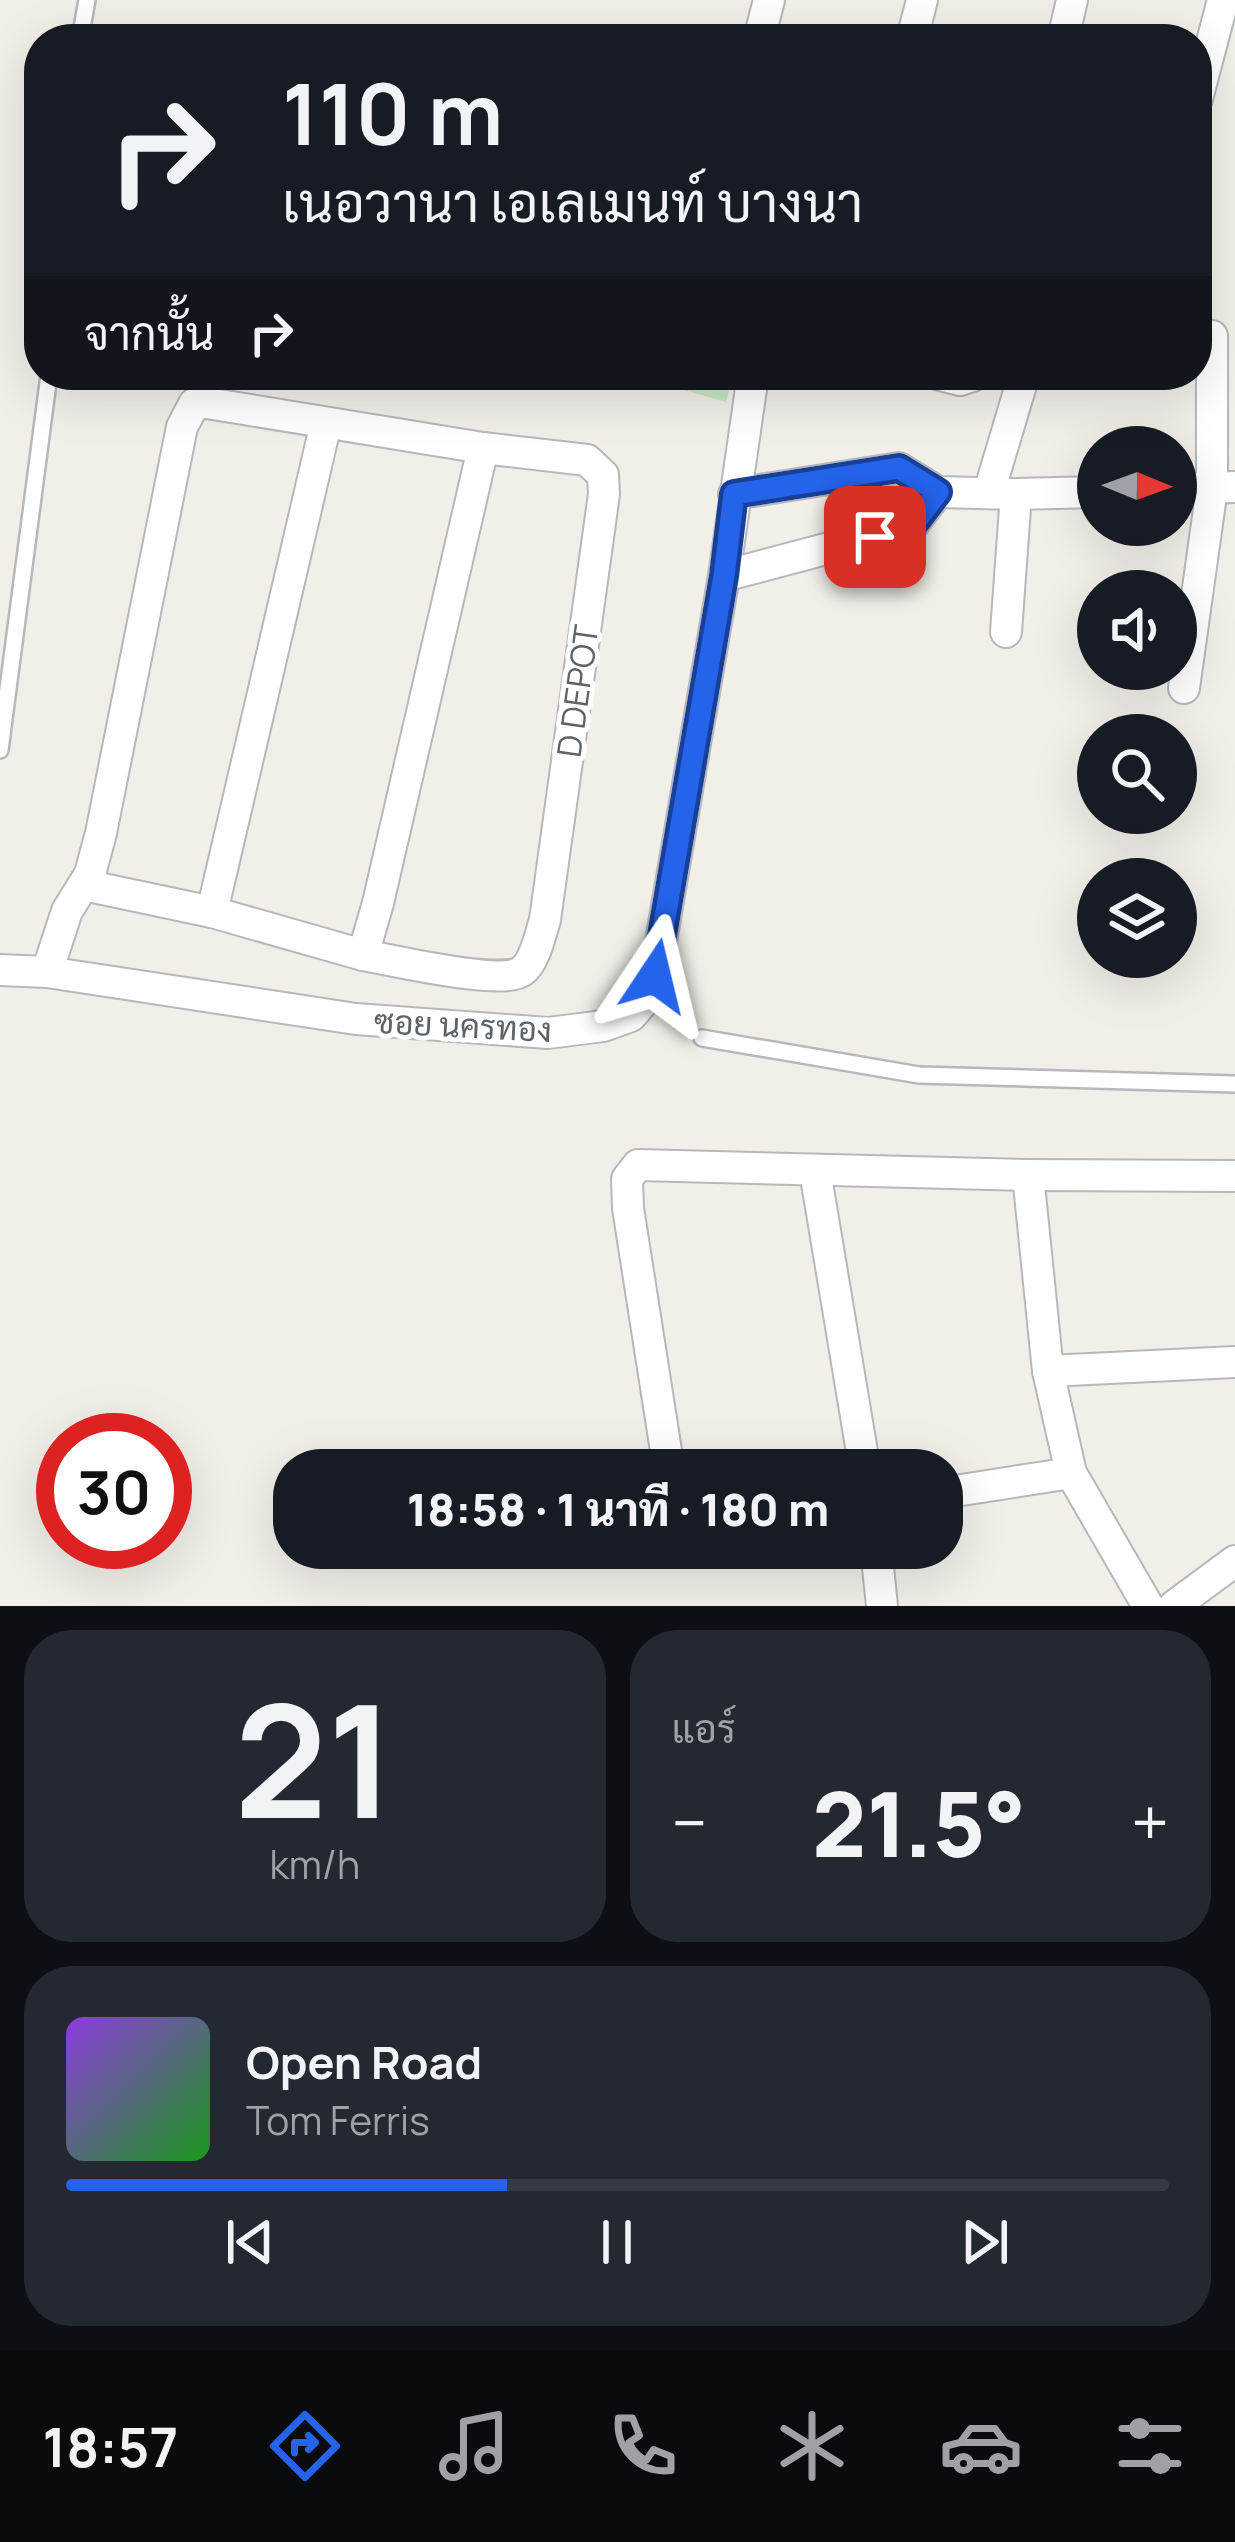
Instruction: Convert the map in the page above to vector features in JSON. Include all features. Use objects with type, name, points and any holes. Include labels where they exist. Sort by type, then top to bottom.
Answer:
[{"type":"street","points":[[1212,42],[1223,0]]},
{"type":"street","points":[[1197,623],[1224,488],[1212,335]]},
{"type":"street","name":"ซอย นครทอง","points":[[0,970],[47,972],[356,1019],[548,1033],[602,1027],[631,1016],[649,996],[659,955],[751,390]]},
{"type":"street","points":[[1006,632],[1002,493],[1021,390]]},
{"type":"street","name":"D DEPOT","points":[[47,972],[95,854],[182,427],[194,404],[587,460],[603,475],[545,920],[527,968],[517,975],[467,973],[363,955],[212,912],[84,885]]},
{"type":"street","points":[[212,912],[326,423]]},
{"type":"street","points":[[363,955],[483,448]]},
{"type":"street","points":[[734,494],[899,468],[938,492],[1077,491]]},
{"type":"street","points":[[724,576],[912,526],[938,492]]},
{"type":"street","points":[[460,1026],[467,973]]},
{"type":"street","points":[[666,1449],[628,1208],[627,1179],[638,1165],[1235,1175]]},
{"type":"street","points":[[815,1171],[861,1449]]},
{"type":"street","points":[[1028,1175],[1048,1371],[1071,1473],[1148,1606]]},
{"type":"street","points":[[1048,1371],[1235,1362]]},
{"type":"street","points":[[963,1490],[1071,1473]]},
{"type":"street","points":[[1174,1606],[1235,1561]]},
{"type":"street","points":[[878,1569],[882,1606]]},
{"type":"lane","points":[[0,750],[47,390]]},
{"type":"lane","points":[[703,1038],[919,1075],[1235,1084]]},
{"type":"green space","points":[[684,390],[729,390],[726,402]]},
{"type":"route","points":[[655,976],[734,494],[899,468],[938,492],[912,526],[875,537]]}]
